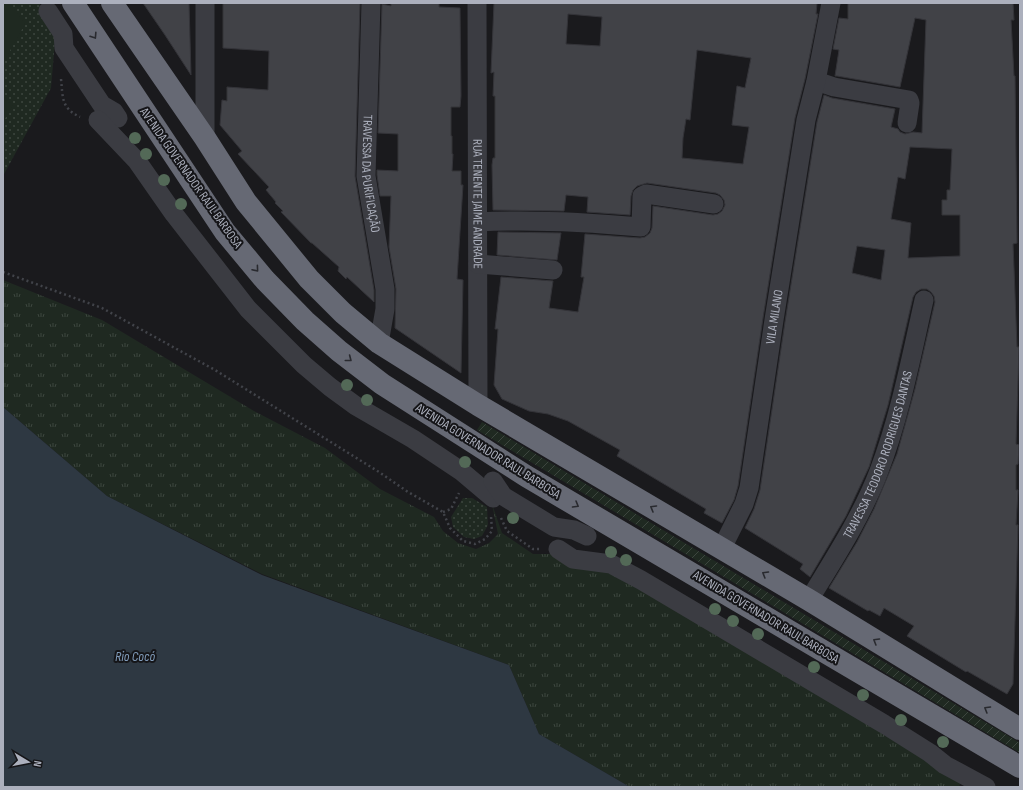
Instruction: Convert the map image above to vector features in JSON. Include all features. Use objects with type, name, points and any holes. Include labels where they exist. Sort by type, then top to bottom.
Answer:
[{"type":"highway","name":"AVENIDA GOVERNADOR RAUL BARBOSA","points":[[73,3],[225,232],[265,280],[305,321],[339,351],[382,384],[526,476],[1020,768]]},
{"type":"highway","points":[[112,3],[205,138],[246,202],[309,279],[343,313],[379,343],[478,405],[809,600],[1020,729]]},
{"type":"street","points":[[205,3],[205,138]]},
{"type":"street","name":"TRAVESSA DA PURIFICAÇÃO","points":[[371,3],[366,176],[385,289],[385,309],[379,343]]},
{"type":"street","name":"RUA TENENTE JAIME ANDRADE","points":[[477,3],[478,405]]},
{"type":"street","name":"VILA MILANO","points":[[722,548],[744,504],[749,488],[806,120],[816,81],[831,3]]},
{"type":"street","points":[[48,11],[63,34],[64,48],[102,105],[114,112],[118,118]]},
{"type":"street","points":[[816,81],[834,87],[909,100],[910,103],[907,123]]},
{"type":"street","points":[[90,119],[137,161],[174,214],[248,309],[304,365],[356,406],[413,439],[461,471],[492,498],[503,496],[554,527],[574,530],[587,536]]},
{"type":"street","points":[[478,222],[519,220],[573,221],[641,227],[642,196],[646,194],[714,204]]},
{"type":"street","points":[[478,264],[553,270]]},
{"type":"street","name":"TRAVESSA TEODORO RODRIGUES DANTAS","points":[[809,600],[849,533],[878,473],[895,425],[924,300]]},
{"type":"street","points":[[549,549],[573,559],[611,564],[641,580],[884,724],[930,753],[945,765],[986,787]]},
{"type":"path","points":[[61,75],[64,101],[70,112],[90,119]]},
{"type":"path","points":[[3,272],[109,311],[215,370],[379,472],[408,492],[443,512],[450,528],[464,541],[475,544],[485,539],[492,531],[492,498]]},
{"type":"path","points":[[443,512],[451,509],[460,492]]},
{"type":"path","points":[[501,517],[507,530],[533,549],[549,549]]},
{"type":"green space","points":[[3,3],[39,3],[56,29],[51,88],[3,176]]},
{"type":"green space","points":[[3,3],[10,3],[25,24],[3,63]]},
{"type":"green space","points":[[3,98],[13,105],[3,122]]},
{"type":"green space","points":[[3,280],[102,320],[254,411],[325,448],[380,489],[434,517],[443,531],[458,543],[476,549],[489,543],[498,534],[492,504],[502,533],[533,554],[560,554],[611,570],[961,781],[959,787],[630,787],[539,734],[509,665],[262,574],[107,496],[3,407]]},
{"type":"green space","points":[[482,422],[1020,743],[1020,753],[477,430]]},
{"type":"green space","points":[[463,498],[472,498],[487,507],[488,525],[482,536],[474,539],[464,537],[453,527],[451,517]]},
{"type":"water","name":"Rio Cocó","points":[[3,407],[107,496],[262,575],[509,665],[539,734],[630,787],[3,787]]},
{"type":"building","points":[[143,3],[189,3],[191,75],[165,35]]},
{"type":"building","points":[[223,3],[360,3],[355,176],[374,290],[374,302],[347,277],[346,279],[338,271],[339,267],[311,243],[281,212],[283,211],[266,190],[269,187],[238,154],[242,151],[220,125],[222,100],[227,101],[227,87],[268,90],[269,51],[223,48]]},
{"type":"building","points":[[391,3],[439,3],[439,7],[460,8],[461,96],[460,107],[451,107],[451,136],[453,154],[452,171],[461,171],[461,185],[463,185],[457,279],[463,280],[461,373],[395,328],[396,289],[389,247],[391,196],[380,196],[377,175],[377,170],[398,171],[398,134],[378,133],[382,4],[391,6]]},
{"type":"building","points":[[494,3],[817,3],[816,14],[818,14],[805,79],[795,118],[738,486],[734,500],[722,523],[704,513],[706,509],[617,456],[620,450],[568,421],[548,414],[529,411],[502,399],[494,385],[498,329],[495,329],[501,277],[553,281],[549,308],[578,312],[584,277],[581,277],[585,234],[640,238],[645,237],[650,233],[652,228],[653,206],[713,215],[722,211],[725,205],[724,200],[716,193],[647,183],[637,186],[633,190],[631,196],[630,215],[587,212],[588,197],[566,195],[564,211],[493,210],[492,165],[493,158],[495,158],[495,96],[493,96],[494,72],[491,73]],"holes":[[[568,14],[602,17],[600,46],[566,44]],[[697,50],[751,58],[745,88],[737,86],[732,125],[749,127],[743,164],[682,158],[686,119],[690,120]]]},
{"type":"building","points":[[848,3],[1013,3],[1014,20],[1011,20],[1015,76],[1017,243],[1013,244],[1017,347],[1019,347],[1016,444],[1019,445],[1018,464],[1016,465],[1016,490],[1018,490],[1016,525],[1018,525],[1013,684],[1007,694],[967,671],[966,672],[907,636],[914,626],[884,608],[880,616],[869,610],[868,611],[829,588],[857,542],[874,509],[897,454],[915,389],[935,302],[934,296],[927,289],[921,289],[916,292],[913,297],[888,405],[869,467],[846,516],[810,577],[800,569],[803,564],[745,528],[754,509],[760,490],[817,122],[824,95],[832,98],[895,109],[891,127],[898,129],[900,132],[905,134],[913,132],[922,133],[926,20],[915,18],[900,87],[835,76],[839,50],[833,49],[839,18],[848,19]],"holes":[[[910,147],[952,149],[950,190],[947,190],[947,200],[942,200],[942,215],[960,215],[960,256],[908,258],[911,223],[891,219],[898,177],[905,179]],[[857,246],[885,250],[881,280],[852,273]]]},
{"type":"building","points":[[498,232],[561,233],[557,260],[497,255]]}]
